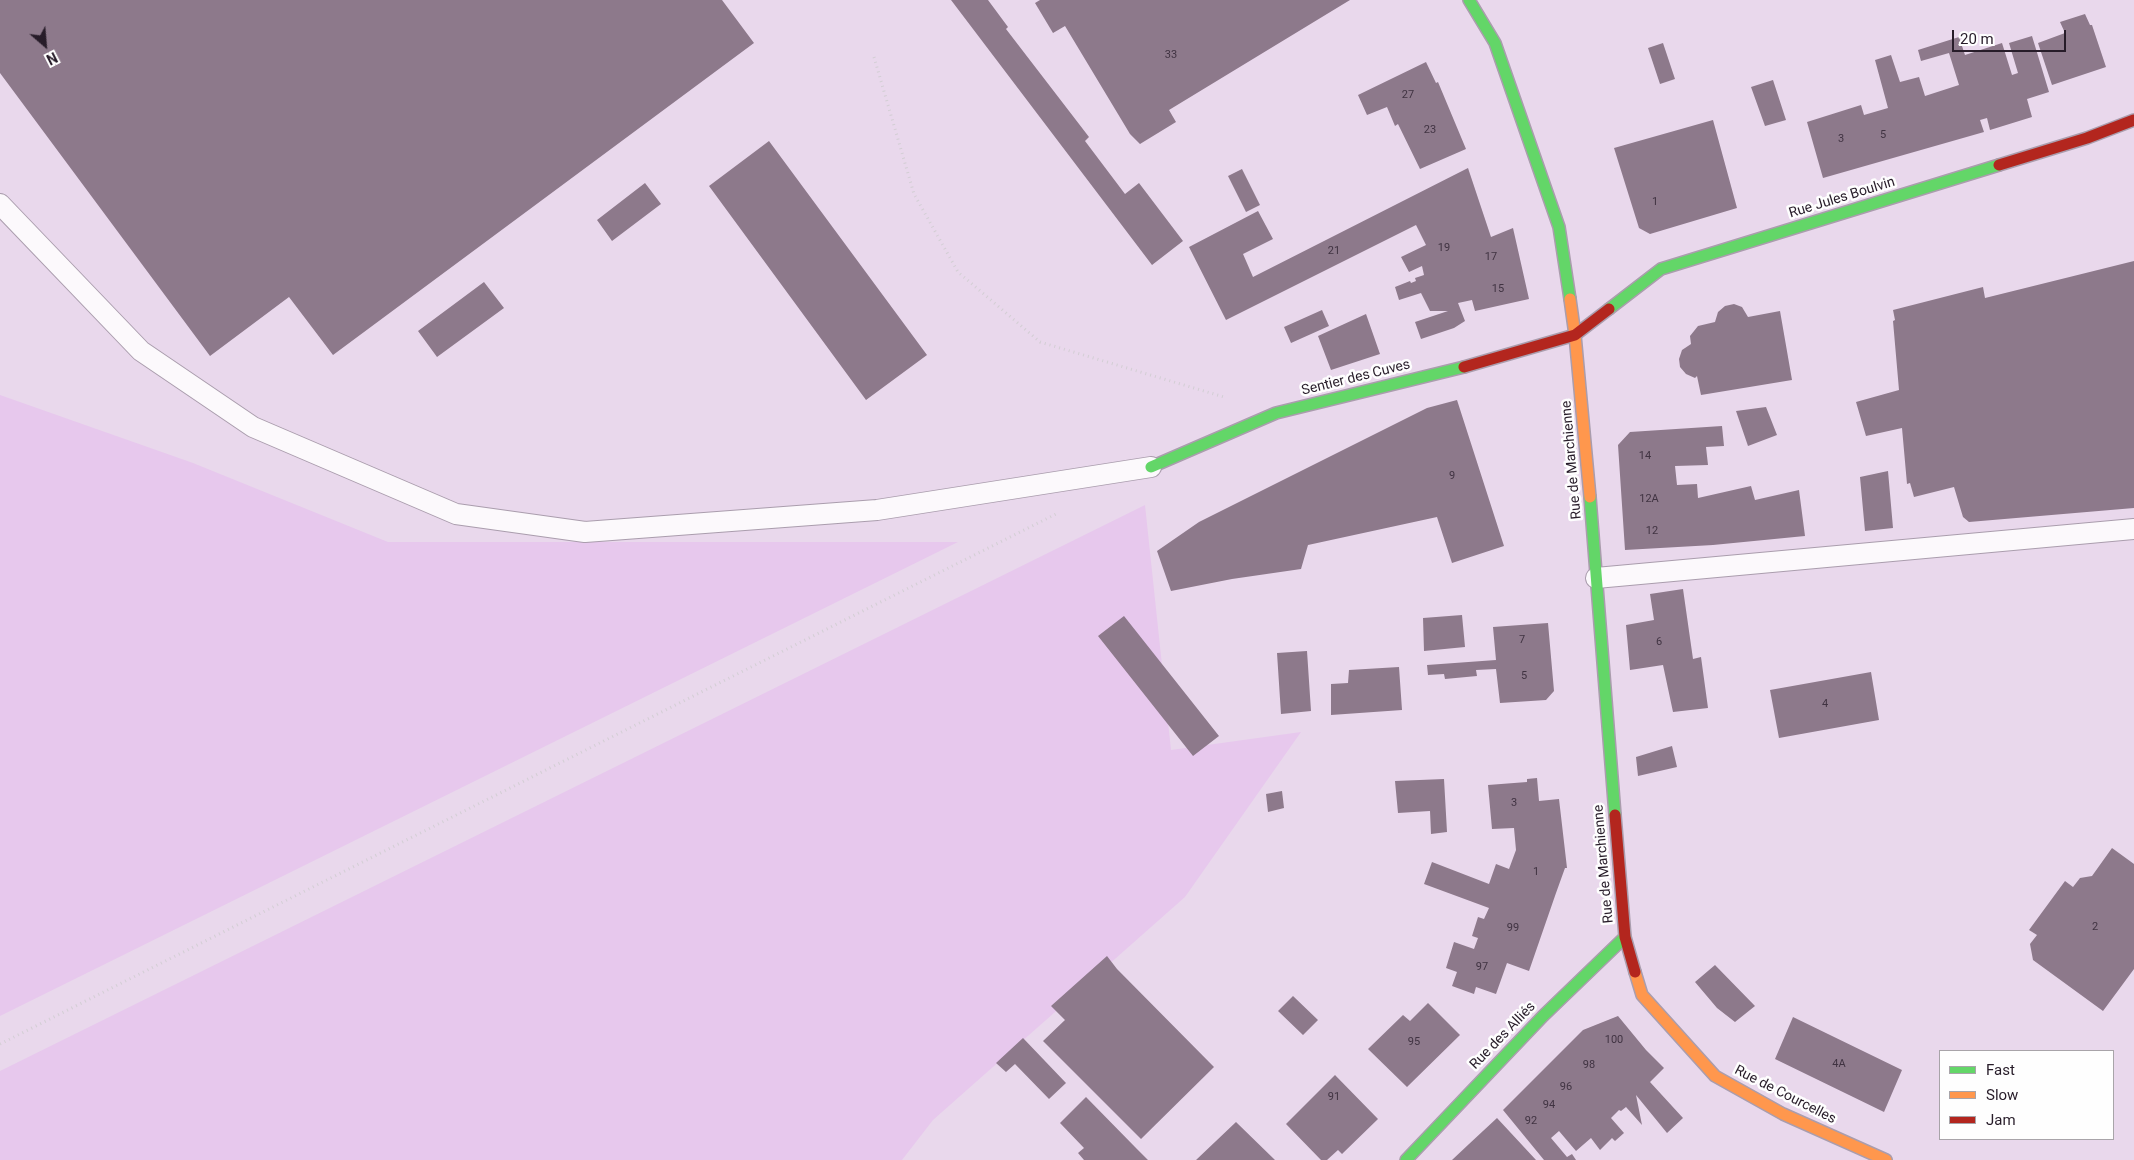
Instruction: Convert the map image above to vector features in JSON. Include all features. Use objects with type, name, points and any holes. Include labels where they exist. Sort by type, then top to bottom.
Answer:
[{"type":"street","name":"Rue de Marchienne","points":[[1469,0],[1495,43],[1559,227],[1575,335],[1625,937]]},
{"type":"street","name":"Rue Jules Boulvin","points":[[1575,335],[1662,269],[2087,138],[2134,120]]},
{"type":"street","name":"Sentier des Cuves","points":[[1151,467],[1276,413],[1464,367],[1575,335]]},
{"type":"street","name":"Rue des Alliés","points":[[1406,1160],[1543,1016],[1625,937]]},
{"type":"street","name":"Rue de Courcelles","points":[[1625,937],[1642,995],[1715,1076],[1783,1114],[1886,1160]]},
{"type":"lane","points":[[0,204],[141,351],[253,427],[456,514],[584,532],[877,510],[1151,467]]},
{"type":"lane","points":[[1596,578],[2134,529]]},
{"type":"path","points":[[874,57],[914,194],[958,272],[1040,342],[1229,399]]},
{"type":"path","points":[[0,1044],[1062,511]]},
{"type":"shaded area","points":[[0,395],[193,463],[388,542],[958,542],[0,1016]]},
{"type":"shaded area","points":[[1145,505],[1171,750],[1301,732],[1185,897],[933,1120],[902,1160],[0,1160],[0,1071]]},
{"type":"building","points":[[0,0],[722,0],[754,43],[333,355],[289,297],[210,356],[0,73]]},
{"type":"building","points":[[951,0],[988,0],[1008,27],[1006,29],[1089,137],[1085,141],[1125,194],[1139,183],[1183,241],[1152,265]]},
{"type":"building","points":[[1040,0],[1350,0],[1169,110],[1176,122],[1140,144],[1130,134],[1065,26],[1053,33],[1035,3]]},
{"type":"building","points":[[2085,14],[2090,25],[2092,25],[2106,67],[2052,85],[2038,43],[2065,33],[2060,22]]},
{"type":"building","points":[[2032,36],[2049,92],[2027,99],[2032,117],[1990,130],[1987,118],[1980,120],[1984,132],[1823,178],[1807,122],[1861,105],[1864,115],[1888,108],[1875,60],[1891,55],[1900,82],[1919,77],[1925,96],[1959,85],[1949,53],[1921,61],[1918,50],[1959,37],[1965,55],[2002,43],[2012,75],[2018,73],[2009,43]]},
{"type":"building","points":[[1663,43],[1675,79],[1660,84],[1648,48]]},
{"type":"building","points":[[1426,62],[1436,83],[1438,82],[1466,149],[1420,169],[1398,124],[1395,126],[1387,107],[1367,115],[1358,95]]},
{"type":"building","points":[[1773,80],[1786,120],[1765,126],[1751,87]]},
{"type":"building","points":[[1713,120],[1737,208],[1650,234],[1639,228],[1614,148]]},
{"type":"building","points":[[769,141],[927,355],[866,400],[709,186]]},
{"type":"building","points":[[1468,168],[1491,237],[1513,228],[1529,299],[1475,311],[1472,300],[1458,303],[1465,321],[1454,328],[1421,339],[1415,322],[1448,311],[1430,311],[1421,293],[1399,300],[1395,287],[1410,281],[1411,283],[1416,281],[1415,278],[1424,275],[1422,266],[1409,272],[1401,257],[1426,245],[1416,225],[1226,320],[1189,247],[1258,211],[1273,239],[1243,254],[1253,277]]},
{"type":"building","points":[[1242,169],[1260,205],[1246,212],[1228,176]]},
{"type":"building","points":[[645,183],[661,204],[612,241],[597,220]]},
{"type":"building","points":[[2134,261],[2134,508],[1969,522],[1963,517],[1954,487],[1914,497],[1910,483],[1907,484],[1902,428],[1866,436],[1856,402],[1899,390],[1893,310],[1983,287],[1985,298]]},
{"type":"building","points":[[484,282],[504,308],[437,357],[418,331]]},
{"type":"building","points":[[1734,304],[1742,307],[1748,317],[1780,311],[1792,380],[1701,395],[1697,376],[1695,378],[1686,374],[1680,367],[1679,359],[1682,350],[1691,344],[1690,336],[1698,326],[1715,322],[1718,312],[1725,306]]},
{"type":"building","points":[[1322,310],[1329,326],[1291,343],[1284,327]]},
{"type":"building","points":[[1366,314],[1380,354],[1331,370],[1318,336]]},
{"type":"building","points":[[1457,400],[1504,546],[1452,563],[1437,517],[1308,545],[1301,569],[1232,579],[1171,591],[1157,551],[1199,522],[1427,408]]},
{"type":"building","points":[[1766,407],[1777,435],[1748,446],[1736,411]]},
{"type":"building","points":[[1722,426],[1724,446],[1706,447],[1708,465],[1675,466],[1677,485],[1697,484],[1698,498],[1751,486],[1755,500],[1799,490],[1805,536],[1713,545],[1625,550],[1618,445],[1630,432]]},
{"type":"building","points":[[1888,471],[1893,528],[1865,531],[1860,477]]},
{"type":"building","points":[[1683,589],[1693,659],[1701,657],[1708,708],[1673,712],[1663,665],[1630,670],[1626,625],[1654,620],[1650,594]]},
{"type":"building","points":[[1462,615],[1465,647],[1424,651],[1423,618]]},
{"type":"building","points":[[1124,616],[1219,736],[1193,756],[1098,636]]},
{"type":"building","points":[[1548,623],[1554,691],[1546,700],[1500,703],[1496,669],[1476,670],[1477,676],[1445,679],[1444,674],[1428,675],[1427,665],[1496,660],[1493,627]]},
{"type":"building","points":[[1307,651],[1311,711],[1281,714],[1277,653]]},
{"type":"building","points":[[1399,667],[1402,710],[1331,715],[1331,684],[1348,683],[1349,670]]},
{"type":"building","points":[[1871,672],[1879,720],[1779,738],[1770,690]]},
{"type":"building","points":[[1672,746],[1677,767],[1638,776],[1636,757]]},
{"type":"building","points":[[1537,778],[1539,801],[1559,799],[1567,868],[1565,868],[1529,971],[1507,963],[1496,994],[1476,987],[1474,994],[1452,986],[1457,972],[1446,968],[1454,942],[1474,949],[1478,938],[1472,936],[1478,917],[1484,919],[1489,908],[1424,884],[1432,862],[1489,884],[1496,864],[1509,869],[1516,850],[1514,828],[1492,829],[1488,785],[1527,782],[1527,779]]},
{"type":"building","points":[[1444,779],[1447,832],[1431,834],[1430,811],[1398,813],[1395,781]]},
{"type":"building","points":[[1282,791],[1284,808],[1268,812],[1266,794]]},
{"type":"building","points":[[2112,848],[2134,864],[2134,969],[2103,1011],[2033,960],[2030,944],[2037,935],[2029,930],[2065,881],[2073,887],[2080,878],[2092,876]]},
{"type":"building","points":[[1107,956],[1117,969],[1214,1067],[1141,1139],[1043,1041],[1065,1020],[1051,1006]]},
{"type":"building","points":[[1715,965],[1755,1006],[1735,1022],[1717,1008],[1695,982]]},
{"type":"building","points":[[1293,996],[1318,1020],[1303,1035],[1278,1011]]},
{"type":"building","points":[[1428,1003],[1460,1035],[1407,1087],[1368,1049],[1403,1015],[1410,1021]]},
{"type":"building","points":[[1618,1016],[1646,1050],[1664,1068],[1650,1082],[1683,1118],[1667,1133],[1636,1095],[1642,1125],[1626,1107],[1621,1111],[1619,1110],[1611,1118],[1624,1133],[1615,1141],[1612,1138],[1600,1150],[1591,1138],[1576,1151],[1559,1131],[1551,1138],[1567,1157],[1572,1154],[1576,1160],[1544,1160],[1503,1110],[1583,1030]]},
{"type":"building","points":[[1793,1017],[1902,1070],[1884,1112],[1775,1059]]},
{"type":"building","points":[[1023,1038],[1066,1083],[1049,1099],[1015,1064],[1006,1072],[996,1063]]},
{"type":"building","points":[[1335,1075],[1378,1119],[1342,1154],[1338,1150],[1327,1160],[1321,1160],[1286,1124]]},
{"type":"building","points":[[1086,1097],[1148,1160],[1084,1160],[1078,1153],[1084,1148],[1060,1123]]},
{"type":"building","points":[[1497,1118],[1536,1160],[1452,1160],[1469,1144]]},
{"type":"building","points":[[1236,1122],[1275,1160],[1196,1160]]},
{"type":"traffic: fast","points":[[1469,0],[1495,43],[1559,227],[1570,299]]},
{"type":"traffic: fast","points":[[1609,309],[1661,269],[1999,165]]},
{"type":"traffic: fast","points":[[1151,467],[1276,413],[1464,367]]},
{"type":"traffic: fast","points":[[1590,497],[1615,815]]},
{"type":"traffic: fast","points":[[1406,1160],[1543,1016],[1625,937]]},
{"type":"traffic: slow","points":[[1570,299],[1590,497]]},
{"type":"traffic: slow","points":[[1635,972],[1642,995],[1715,1076],[1783,1114],[1886,1160]]},
{"type":"traffic: jam","points":[[1999,165],[2087,138],[2134,120]]},
{"type":"traffic: jam","points":[[1464,367],[1575,335],[1609,309]]},
{"type":"traffic: jam","points":[[1615,815],[1625,937],[1635,972]]}]
